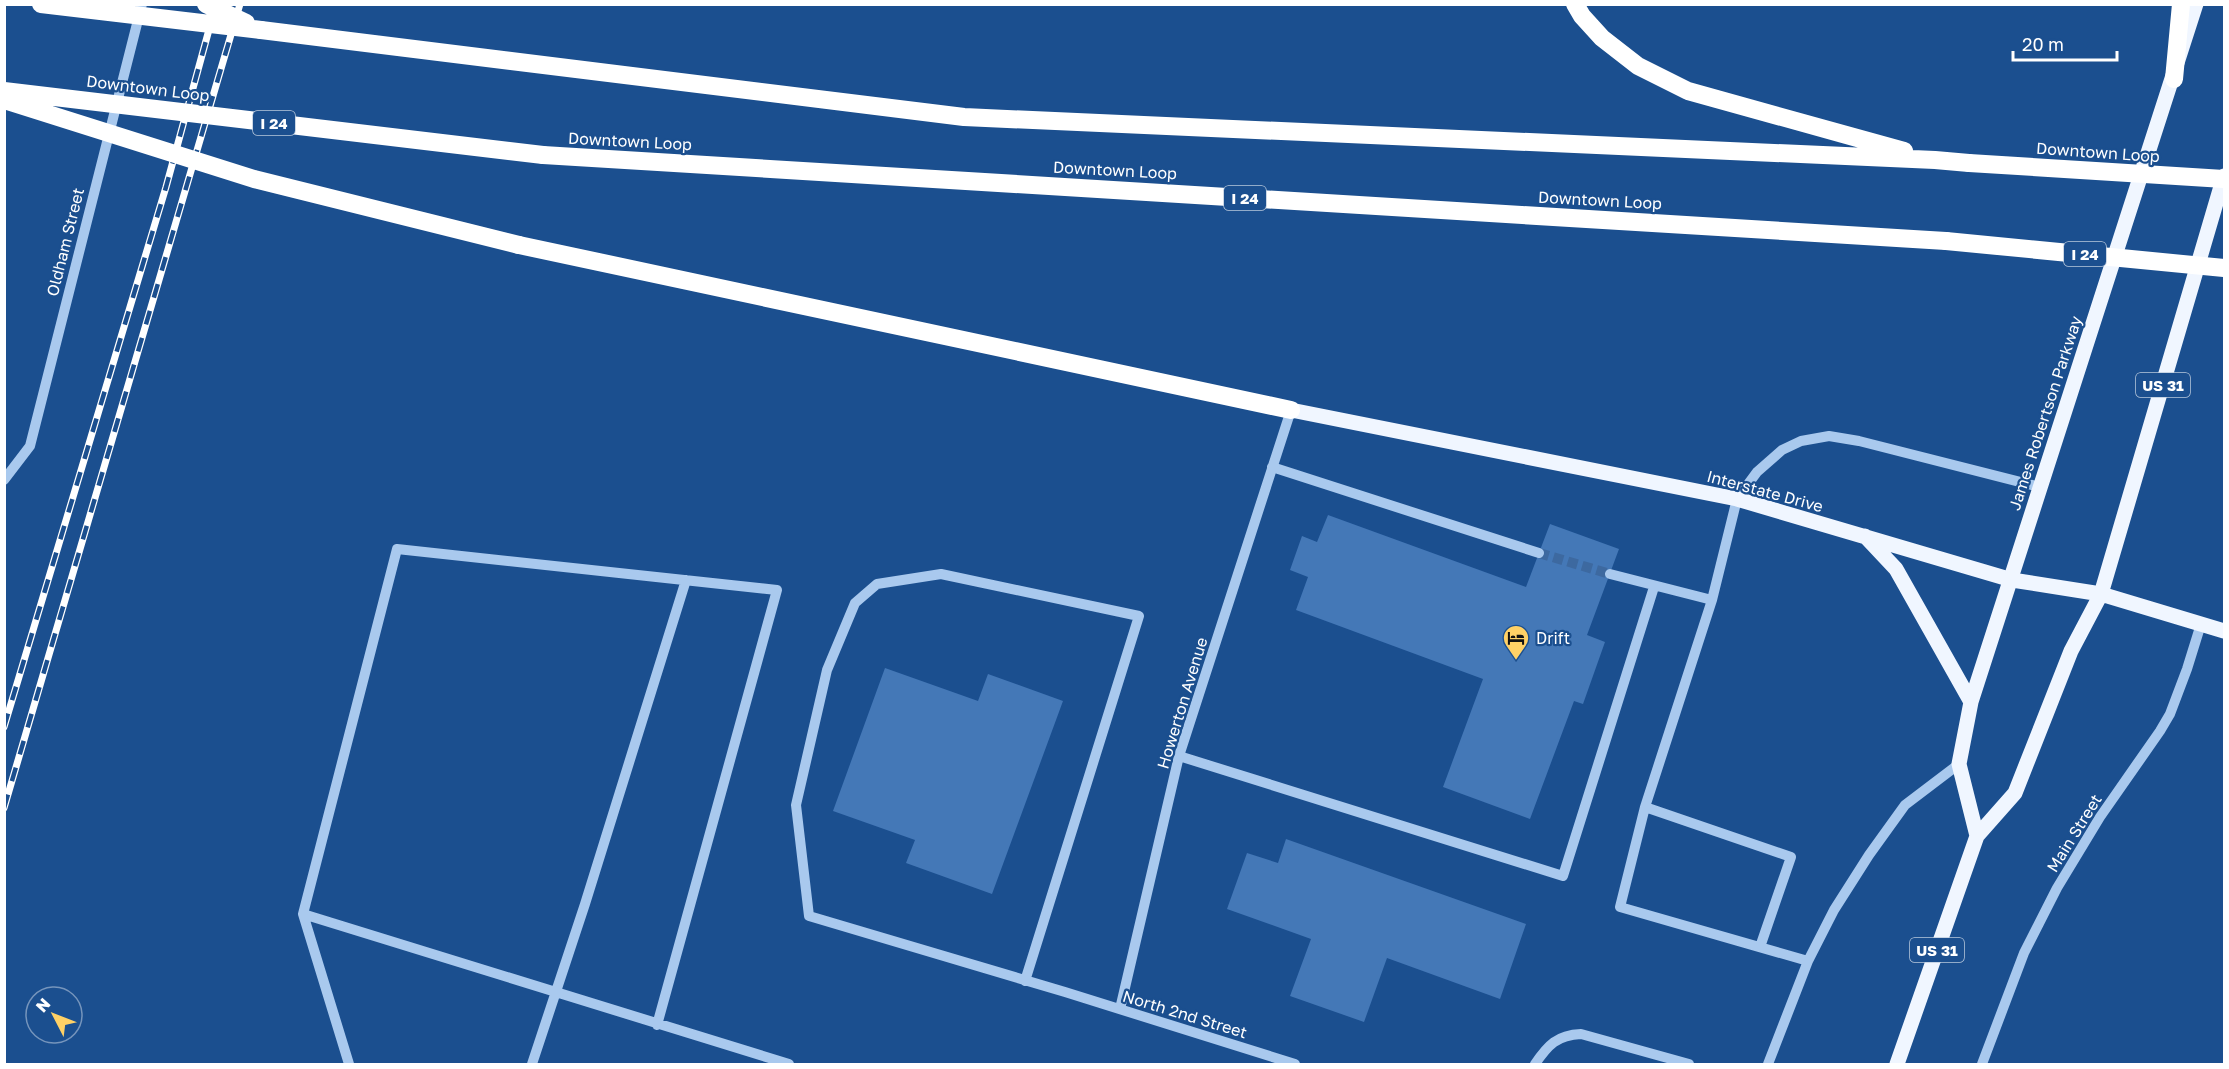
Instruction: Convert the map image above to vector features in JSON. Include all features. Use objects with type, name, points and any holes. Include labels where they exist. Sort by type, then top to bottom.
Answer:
[{"type":"highway","points":[[41,4],[964,117],[1935,160]]},
{"type":"highway","points":[[206,4],[261,30]]},
{"type":"highway","points":[[1575,4],[1582,16],[1602,38],[1638,66],[1688,91],[1935,160]]},
{"type":"highway","points":[[2174,79],[2181,4]]},
{"type":"highway","name":"Downtown Loop","points":[[4,91],[543,155],[1946,241],[2224,268]]},
{"type":"highway","points":[[4,100],[254,179],[519,245],[1291,410]]},
{"type":"highway","name":"Downtown Loop","points":[[1935,160],[2224,178]]},
{"type":"main road","name":"James Robertson Parkway","points":[[1977,836],[1959,764],[1971,702],[2174,79],[2196,4]]},
{"type":"main road","name":"US 31","points":[[1897,1065],[1977,836],[2015,793],[2070,651],[2101,594],[2224,178]]},
{"type":"main road","name":"Interstate Drive","points":[[1291,410],[1737,499],[2012,580],[2101,594],[2224,631]]},
{"type":"main road","points":[[1865,536],[1896,569],[1971,702]]},
{"type":"street","name":"Oldham Street","points":[[4,480],[30,446],[142,4]]},
{"type":"street","name":"Howerton Avenue","points":[[1120,1009],[1179,756],[1291,410]]},
{"type":"street","points":[[1808,961],[1620,907],[1645,807],[1712,600],[1737,499],[1757,472],[1782,450],[1802,441],[1829,436],[1859,441],[2040,488]]},
{"type":"street","points":[[1272,467],[1539,553]]},
{"type":"street","points":[[349,1065],[303,914],[397,549],[777,590],[657,1025]]},
{"type":"street","name":"North 2nd Street","points":[[1025,981],[1139,616],[942,574],[877,584],[855,603],[827,670],[796,805],[809,916],[1025,981],[1065,992],[1295,1065]]},
{"type":"street","points":[[1610,574],[1712,600]]},
{"type":"street","points":[[532,1065],[686,580]]},
{"type":"street","points":[[1179,756],[1563,876],[1654,587]]},
{"type":"street","name":"Main Street","points":[[1982,1065],[2021,962],[2057,888],[2100,817],[2170,714],[2201,624]]},
{"type":"street","points":[[1768,1065],[1808,961],[1834,910],[1869,855],[1905,805],[1959,764]]},
{"type":"street","points":[[1645,807],[1791,857],[1760,947]]},
{"type":"street","points":[[303,914],[789,1065]]},
{"type":"street","points":[[1534,1065],[1543,1053],[1564,1035],[1581,1034],[1689,1065]]},
{"type":"building","name":"Drift","points":[[1328,515],[1526,587],[1550,524],[1619,549],[1587,635],[1605,642],[1583,704],[1574,701],[1530,819],[1443,787],[1483,679],[1296,610],[1308,577],[1290,570],[1302,536],[1317,542]]},
{"type":"building","points":[[885,668],[978,701],[988,674],[1063,701],[992,894],[906,863],[915,840],[833,811]]},
{"type":"building","points":[[1286,839],[1526,924],[1500,999],[1387,958],[1364,1022],[1290,996],[1311,939],[1227,909],[1247,853],[1278,863]]},
{"type":"tunnel","points":[[1539,553],[1610,574]]},
{"type":"railway","points":[[4,727],[166,187],[216,4]]},
{"type":"railway","points":[[4,808],[240,4]]},
{"type":"place","name":"Drift","points":[[1516,661]]}]
